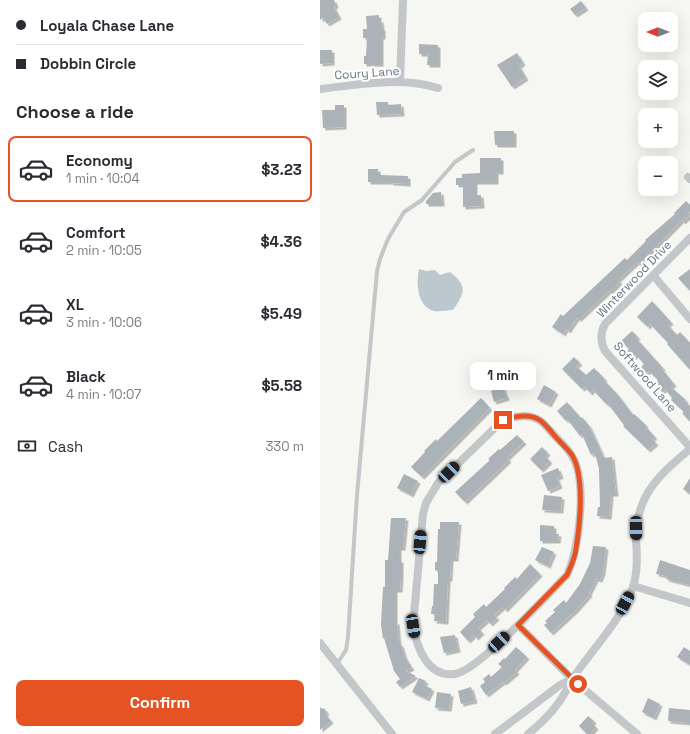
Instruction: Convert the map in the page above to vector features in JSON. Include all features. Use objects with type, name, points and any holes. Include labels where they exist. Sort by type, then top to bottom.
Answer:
[{"type":"street","points":[[400,81],[403,0]]},
{"type":"street","name":"Coury Lane","points":[[320,88],[400,81],[438,88]]},
{"type":"street","name":"Winterwood Drive","points":[[601,339],[602,329],[605,324],[690,238]]},
{"type":"street","points":[[653,275],[690,319]]},
{"type":"street","name":"Softwood Lane","points":[[601,339],[605,351],[690,448]]},
{"type":"street","points":[[525,416],[534,417],[541,421],[572,455],[578,470],[581,498],[576,550],[567,575],[518,625],[468,670],[456,674],[445,674],[435,669],[426,661],[415,640],[413,626],[423,514],[426,503],[438,483],[503,420],[525,416]]},
{"type":"street","points":[[528,734],[538,726],[556,706],[567,691],[572,679],[609,630],[620,612],[633,586],[637,568],[636,522],[643,500],[654,482],[690,448]]},
{"type":"street","points":[[633,586],[690,603]]},
{"type":"street","points":[[518,625],[572,679],[637,734]]},
{"type":"street","points":[[320,643],[392,734]]},
{"type":"street","points":[[499,733],[560,685],[572,679]]},
{"type":"lane","points":[[337,664],[346,650],[348,637],[362,442],[377,271],[380,259],[388,239],[404,212],[422,200],[455,162],[473,150]]},
{"type":"shaded area","points":[[419,269],[426,271],[435,270],[440,275],[450,272],[460,281],[463,290],[460,299],[453,310],[434,311],[428,309],[424,305],[418,287]]},
{"type":"building","points":[[320,0],[334,0],[336,5],[334,7],[339,17],[327,24],[323,18],[320,20]]},
{"type":"building","points":[[581,1],[586,8],[575,15],[570,9]]},
{"type":"building","points":[[379,15],[379,20],[381,20],[383,28],[383,37],[381,37],[381,64],[364,64],[367,38],[363,38],[363,29],[367,29],[366,16]]},
{"type":"building","points":[[419,44],[438,45],[438,65],[427,65],[428,54],[419,54]]},
{"type":"building","points":[[320,50],[332,50],[332,63],[320,64]]},
{"type":"building","points":[[517,53],[523,63],[519,66],[526,78],[512,87],[497,65]]},
{"type":"building","points":[[376,102],[388,102],[388,105],[401,104],[402,114],[377,115]]},
{"type":"building","points":[[335,105],[344,105],[344,127],[323,128],[322,110],[335,110]]},
{"type":"building","points":[[494,131],[514,131],[514,145],[495,145]]},
{"type":"building","points":[[480,158],[501,158],[501,172],[496,172],[496,182],[475,182],[475,195],[481,195],[482,206],[463,207],[463,185],[456,185],[456,178],[462,178],[462,174],[480,173]]},
{"type":"building","points":[[368,169],[378,169],[378,174],[381,175],[408,176],[408,184],[368,182]]},
{"type":"building","points":[[441,192],[442,204],[426,204],[426,201],[433,193]]},
{"type":"building","points":[[686,201],[690,205],[690,212],[687,214],[689,216],[683,222],[682,220],[639,264],[637,262],[618,280],[620,282],[610,292],[609,291],[579,319],[577,318],[568,331],[566,329],[563,334],[552,327],[561,314],[563,316],[625,258],[627,260],[646,241],[645,240],[675,214],[674,213]]},
{"type":"building","points":[[690,269],[690,291],[678,278]]},
{"type":"building","points":[[652,301],[671,322],[668,325],[677,335],[680,332],[690,343],[690,370],[650,324],[648,327],[637,317]]},
{"type":"building","points":[[632,331],[638,337],[636,338],[663,368],[662,369],[674,384],[671,387],[686,400],[685,401],[690,406],[690,422],[682,413],[684,412],[671,400],[672,398],[665,389],[662,392],[658,387],[659,386],[656,382],[658,380],[649,371],[646,373],[641,367],[644,364],[636,355],[633,358],[627,352],[629,349],[621,341]]},
{"type":"building","points":[[574,357],[580,363],[576,366],[586,375],[594,368],[605,379],[604,380],[618,395],[633,415],[634,414],[646,425],[645,426],[655,437],[652,439],[656,443],[648,450],[623,426],[624,425],[608,404],[607,405],[593,390],[590,393],[585,387],[582,389],[562,369]]},
{"type":"building","points":[[544,385],[556,392],[549,405],[537,399]]},
{"type":"building","points":[[503,387],[507,398],[494,402],[491,391]]},
{"type":"building","points":[[481,398],[490,408],[422,477],[411,467],[436,439],[437,441]]},
{"type":"building","points":[[567,402],[590,427],[604,458],[612,457],[616,494],[611,494],[609,517],[597,516],[598,507],[600,507],[599,469],[595,453],[591,455],[582,434],[580,436],[567,419],[566,421],[557,411]]},
{"type":"building","points":[[517,435],[524,442],[507,458],[509,460],[465,502],[455,492],[490,460],[488,459]]},
{"type":"building","points":[[542,447],[548,453],[545,456],[550,461],[541,470],[530,459]]},
{"type":"building","points":[[558,468],[561,476],[557,478],[560,486],[548,491],[541,475]]},
{"type":"building","points":[[404,474],[418,481],[411,495],[397,488]]},
{"type":"building","points":[[690,478],[690,494],[683,489]]},
{"type":"building","points":[[544,495],[562,497],[561,511],[542,510]]},
{"type":"building","points":[[391,518],[406,518],[403,548],[399,548],[401,575],[400,590],[395,590],[395,622],[397,622],[399,644],[401,644],[405,657],[412,668],[406,671],[416,676],[400,687],[396,682],[400,679],[394,671],[384,638],[383,639],[381,624],[383,587],[385,587],[385,560],[388,560]]},
{"type":"building","points":[[440,522],[459,522],[456,559],[451,559],[450,579],[448,579],[446,622],[434,621],[435,614],[431,614],[434,584],[438,584],[438,571],[435,570],[435,562],[437,562],[438,529],[440,529]]},
{"type":"building","points":[[540,525],[554,526],[554,534],[559,534],[558,541],[540,541]]},
{"type":"building","points":[[593,546],[606,547],[603,572],[600,580],[596,579],[589,593],[590,594],[576,610],[551,633],[544,625],[547,623],[545,621],[555,612],[553,610],[564,600],[566,603],[580,584],[590,563]]},
{"type":"building","points":[[542,547],[554,552],[548,566],[535,560]]},
{"type":"building","points":[[660,560],[690,570],[690,585],[666,579],[667,576],[656,574]]},
{"type":"building","points":[[530,564],[540,574],[505,610],[503,607],[494,615],[497,618],[490,624],[487,620],[478,628],[482,632],[476,638],[474,635],[468,641],[460,632],[475,617],[473,614],[484,604],[486,607],[515,577],[517,579]]},
{"type":"building","points":[[455,635],[458,650],[444,653],[440,637]]},
{"type":"building","points":[[516,647],[527,657],[515,670],[517,672],[486,695],[480,686],[485,682],[483,679],[489,674],[491,677],[502,667],[498,664]]},
{"type":"building","points":[[684,647],[690,651],[690,665],[677,657]]},
{"type":"building","points":[[419,678],[426,681],[424,685],[432,689],[427,699],[412,692]]},
{"type":"building","points":[[471,687],[475,701],[461,704],[458,691]]},
{"type":"building","points":[[437,692],[451,694],[449,709],[435,708]]},
{"type":"building","points":[[648,698],[660,704],[654,718],[642,712]]},
{"type":"building","points":[[320,707],[322,709],[324,708],[327,713],[325,714],[331,721],[320,730]]},
{"type":"building","points":[[669,708],[690,710],[690,723],[668,721]]},
{"type":"building","points":[[588,716],[594,721],[592,723],[596,727],[590,734],[587,734],[579,726]]},
{"type":"route","points":[[503,420],[525,416],[534,417],[541,421],[572,455],[578,470],[581,498],[576,550],[572,564],[567,575],[518,625],[578,684]]}]
